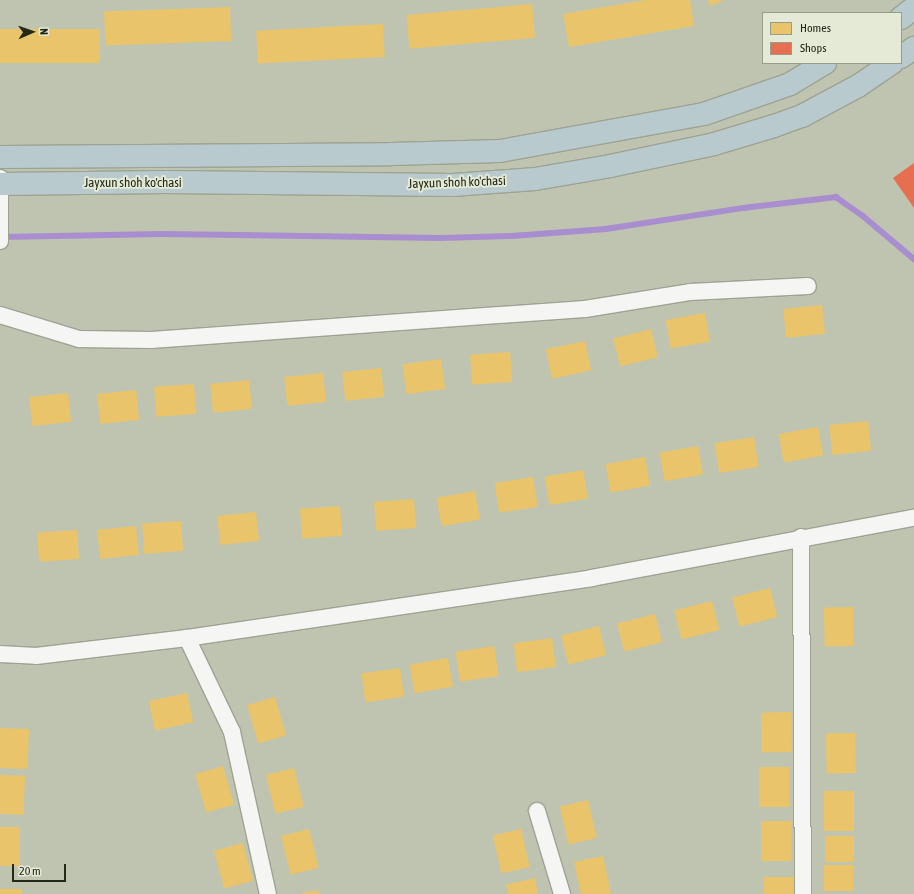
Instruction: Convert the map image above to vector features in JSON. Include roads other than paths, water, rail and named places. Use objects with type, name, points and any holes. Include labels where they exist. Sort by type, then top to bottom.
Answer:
[{"type":"highway","points":[[902,17],[914,8]]},
{"type":"highway","points":[[902,56],[914,48]]},
{"type":"highway","name":"Jayxun shoh ko'chasi","points":[[0,157],[391,154],[500,151],[704,114],[790,84],[823,64]]},
{"type":"highway","name":"Jayxun shoh ko'chasi","points":[[0,184],[166,182],[453,185],[535,179],[618,165],[714,144],[774,126],[802,116],[844,93],[890,64]]},
{"type":"street","points":[[0,178],[0,241]]},
{"type":"street","points":[[0,315],[79,339],[151,340],[585,309],[690,292],[808,286]]},
{"type":"street","points":[[0,654],[36,656],[187,638],[592,578],[801,537],[914,518]]},
{"type":"street","points":[[801,537],[803,894]]},
{"type":"street","points":[[187,638],[232,732],[268,894]]},
{"type":"street","points":[[537,811],[562,894]]},
{"type":"waterway","points":[[2,237],[161,234],[440,238],[512,236],[606,229],[743,208],[836,197],[862,215],[914,259]]}]
